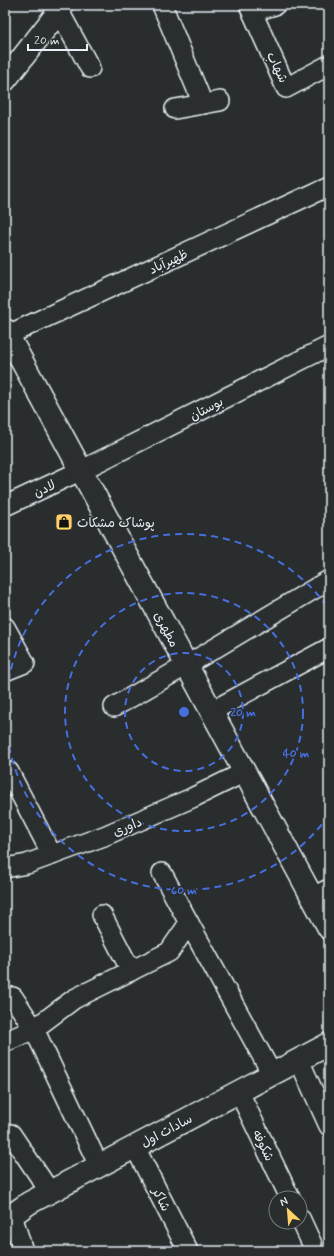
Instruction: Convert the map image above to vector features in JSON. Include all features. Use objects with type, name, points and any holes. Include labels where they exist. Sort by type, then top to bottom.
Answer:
[{"type":"street","points":[[162,5],[211,103],[175,108]]},
{"type":"street","points":[[251,8],[275,5]]},
{"type":"street","points":[[5,80],[60,8],[90,68]]},
{"type":"street","name":"شهاب","points":[[251,8],[286,88],[329,65]]},
{"type":"street","name":"ظهیرآباد","points":[[9,343],[329,186]]},
{"type":"street","name":"مطهری","points":[[9,343],[82,470],[245,772],[321,893],[329,928]]},
{"type":"street","name":"بوستان","points":[[82,470],[329,346]]},
{"type":"street","name":"لادن","points":[[5,506],[82,470]]},
{"type":"street","points":[[114,707],[329,580]]},
{"type":"street","points":[[5,627],[25,663],[5,671]]},
{"type":"street","points":[[212,711],[329,648]]},
{"type":"street","points":[[9,772],[52,855]]},
{"type":"street","name":"داوری","points":[[5,868],[28,864],[104,836],[192,798],[245,772]]},
{"type":"street","points":[[162,873],[272,1074]]},
{"type":"street","points":[[102,915],[131,971]]},
{"type":"street","points":[[5,1042],[34,1029],[74,999],[169,952],[189,922]]},
{"type":"street","points":[[13,997],[34,1029],[99,1166]]},
{"type":"street","name":"سادات اول","points":[[9,1218],[28,1203],[329,1044]]},
{"type":"street","points":[[299,1060],[329,1126]]},
{"type":"street","name":"شکوفه","points":[[239,1092],[286,1190]]},
{"type":"street","points":[[11,1134],[50,1192]]},
{"type":"street","name":"شاکر","points":[[135,1147],[188,1251]]},
{"type":"street","points":[[9,1218],[23,1251]]},
{"type":"street","points":[[306,1230],[312,1244]]},
{"type":"place","name":"پوشاک مشکات","points":[[64,522]]}]
